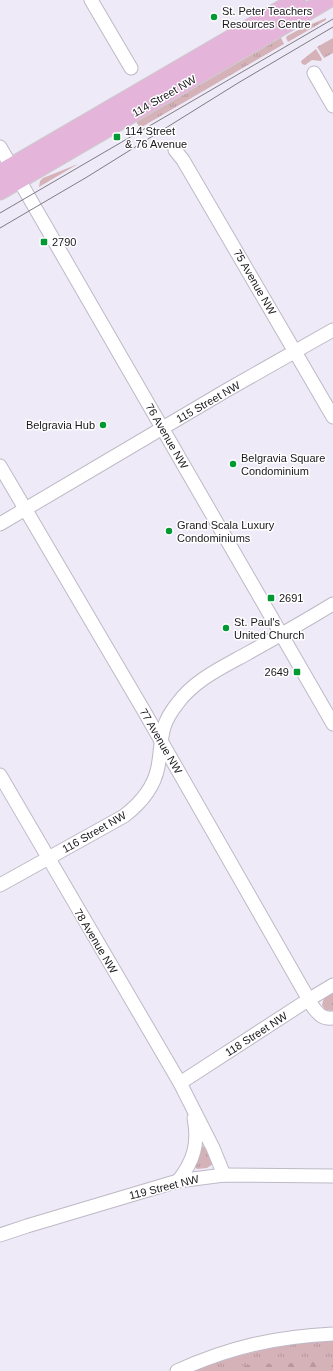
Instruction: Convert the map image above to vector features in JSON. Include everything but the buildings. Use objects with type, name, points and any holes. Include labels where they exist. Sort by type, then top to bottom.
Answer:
[{"type":"main road","name":"114 Street NW","points":[[0,191],[10,173],[297,0]]},
{"type":"main road","name":"114 Street NW","points":[[10,173],[327,0]]},
{"type":"street","points":[[91,0],[131,68]]},
{"type":"street","points":[[314,73],[333,106]]},
{"type":"street","name":"76 Avenue NW","points":[[0,147],[10,173],[163,428],[333,724]]},
{"type":"street","name":"75 Avenue NW","points":[[175,150],[183,160],[333,417]]},
{"type":"street","name":"115 Street NW","points":[[0,524],[333,330]]},
{"type":"street","name":"77 Avenue NW","points":[[0,466],[161,741],[308,1000],[326,1017]]},
{"type":"street","name":"116 Street NW","points":[[0,885],[124,816],[140,802],[149,790],[155,777],[162,732],[171,712],[191,688],[211,674],[333,604]]},
{"type":"street","name":"78 Avenue NW","points":[[0,775],[180,1083],[224,1175]]},
{"type":"street","name":"118 Street NW","points":[[180,1083],[333,985]]},
{"type":"street","name":"78 Avenue NW","points":[[178,1181],[188,1169],[196,1143],[196,1127],[192,1106]]},
{"type":"street","name":"119 Street NW","points":[[0,1235],[178,1181],[224,1175],[333,1176]]},
{"type":"street","points":[[177,1371],[197,1362],[240,1347],[279,1338],[333,1334]]},
{"type":"green space","points":[[326,18],[326,20],[288,42],[286,38],[287,36]]},
{"type":"green space","points":[[280,36],[284,44],[140,128],[135,120]]},
{"type":"green space","points":[[333,38],[333,53],[324,58],[317,47]]},
{"type":"green space","points":[[316,49],[322,59],[321,61],[312,60],[305,65],[302,64],[301,61]]},
{"type":"green space","points":[[78,164],[39,187],[40,181],[43,178]]},
{"type":"green space","points":[[333,992],[333,1011],[325,1010],[322,1005],[324,998]]},
{"type":"green space","points":[[200,1146],[205,1147],[213,1164],[207,1168],[197,1169],[195,1167]]},
{"type":"green space","points":[[333,1341],[333,1371],[194,1371],[228,1359],[262,1350],[297,1344]]},
{"type":"green space","points":[[333,1361],[333,1371],[226,1371],[235,1366]]},
{"type":"tram line","points":[[0,213],[333,19]]},
{"type":"tram line","points":[[0,228],[87,177],[238,83],[333,27]]},
{"type":"place","name":"St. Peter Teachers Resources Centre","points":[[214,17]]},
{"type":"place","name":"114 Street & 76 Avenue","points":[[117,137]]},
{"type":"place","name":"2790","points":[[44,242]]},
{"type":"place","name":"Belgravia Hub","points":[[103,425]]},
{"type":"place","name":"Belgravia Square Condominium","points":[[233,464]]},
{"type":"place","name":"Grand Scala Luxury Condominiums","points":[[169,531]]},
{"type":"place","name":"2691","points":[[271,598]]},
{"type":"place","name":"St. Paul's United Church","points":[[226,628]]},
{"type":"place","name":"2649","points":[[297,672]]}]
